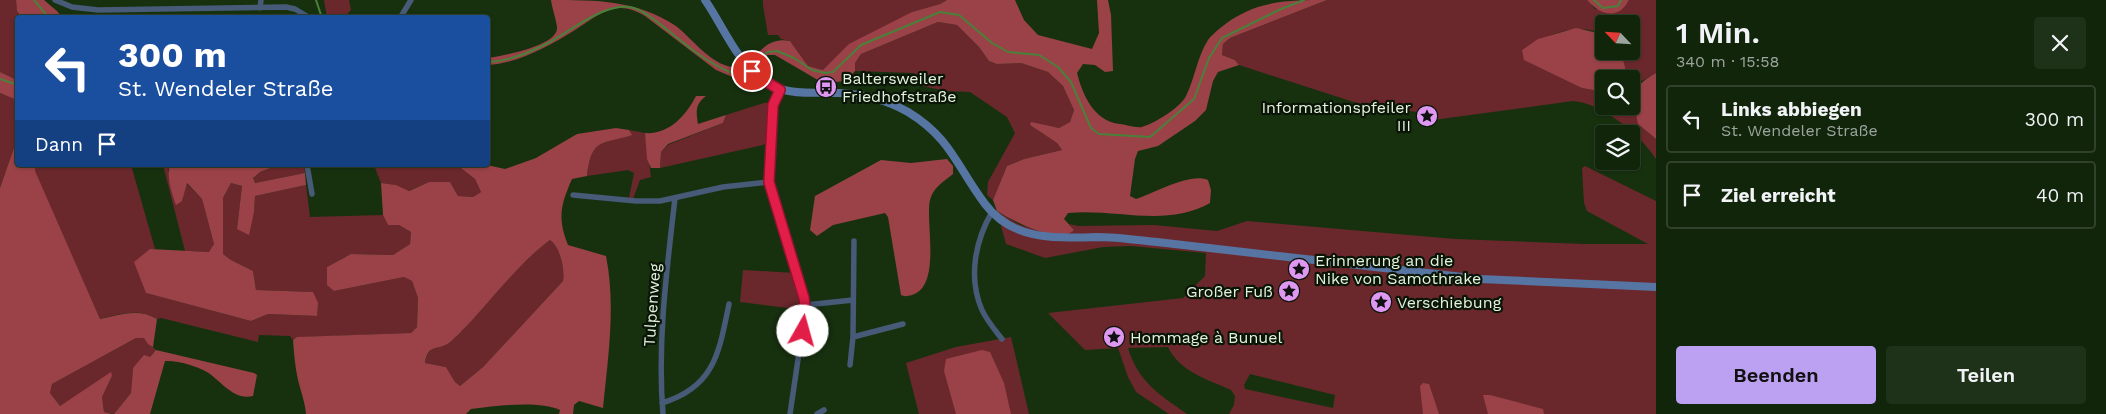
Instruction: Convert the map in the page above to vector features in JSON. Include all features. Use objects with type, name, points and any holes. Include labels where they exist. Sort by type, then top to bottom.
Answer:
[{"type":"main road","points":[[705,0],[745,63],[760,78],[780,90],[793,94],[857,95],[892,104],[908,112],[924,123],[946,144],[992,212],[1002,220],[1027,233],[1049,238],[1122,238],[1480,279],[1656,287]]},
{"type":"street","points":[[55,0],[72,8],[82,9],[295,8],[306,15]]},
{"type":"street","points":[[260,8],[261,0]]},
{"type":"street","points":[[402,15],[412,0]]},
{"type":"street","points":[[780,90],[773,105],[769,182],[806,305],[790,414]]},
{"type":"street","points":[[307,167],[312,194]]},
{"type":"street","points":[[572,196],[660,201],[723,187],[769,182]]},
{"type":"street","name":"Tulpenweg","points":[[663,414],[666,281],[675,198]]},
{"type":"street","points":[[992,212],[979,239],[975,276],[982,310],[1002,339]]},
{"type":"street","points":[[850,365],[853,337],[854,241]]},
{"type":"street","points":[[806,305],[838,300],[853,300]]},
{"type":"street","points":[[662,403],[688,392],[703,380],[710,371],[718,352],[729,304]]},
{"type":"street","points":[[853,337],[903,324]]},
{"type":"street","points":[[817,414],[824,410]]},
{"type":"shaded area","points":[[0,0],[16,0],[17,11],[20,15],[15,15],[15,79],[0,72]]},
{"type":"shaded area","points":[[16,0],[44,0],[60,15],[20,15],[17,11]]},
{"type":"shaded area","points":[[324,0],[349,0],[351,10],[347,15],[327,15]]},
{"type":"shaded area","points":[[551,0],[600,1],[631,6],[661,17],[676,26],[714,60],[732,67],[742,67],[746,72],[735,78],[716,70],[645,16],[625,8],[612,9],[602,13],[533,53],[511,61],[490,65],[490,58],[528,49],[549,40],[555,34],[557,27]]},
{"type":"shaded area","points":[[763,0],[947,0],[940,4],[912,12],[823,70],[808,66],[790,41],[781,39],[778,35],[768,35]]},
{"type":"shaded area","points":[[947,0],[1015,0],[1024,20],[1038,35],[1092,49],[1099,33],[1097,0],[1108,0],[1111,15],[1113,71],[1105,72],[1095,65],[1083,64],[1077,73],[1086,98],[1103,118],[1111,122],[1142,127],[1160,119],[1183,101],[1201,53],[1208,40],[1231,20],[1254,8],[1277,2],[1327,0],[1230,38],[1223,44],[1222,55],[1235,60],[1239,65],[1218,72],[1213,81],[1206,110],[1195,121],[1158,146],[1138,151],[1135,159],[1130,196],[1136,199],[1172,184],[1201,178],[1208,180],[1211,190],[1210,203],[1193,210],[1158,216],[1086,212],[1068,213],[1064,219],[1074,230],[1067,234],[1057,235],[1035,230],[1004,215],[997,211],[993,200],[1007,166],[1024,159],[1062,150],[1057,143],[1030,125],[1031,122],[1059,128],[1070,122],[1074,110],[1063,86],[1048,72],[1021,63],[997,64],[989,61],[979,47],[957,25],[938,22],[861,54],[855,63],[855,71],[847,81],[823,83],[775,55],[768,55],[754,64],[752,61],[759,52],[772,42],[784,40],[790,41],[808,66],[823,70],[849,44],[912,12],[940,4]]},
{"type":"shaded area","points":[[1327,0],[1587,0],[1595,9],[1627,3],[1629,0],[1656,0],[1656,73],[1640,82],[1640,70],[1626,70],[1623,60],[1640,60],[1640,15],[1595,15],[1595,31],[1583,29],[1562,32],[1541,39],[1522,50],[1582,88],[1595,90],[1595,108],[1573,101],[1433,120],[1429,123],[1422,121],[1422,115],[1417,112],[1363,105],[1239,65],[1235,60],[1222,55],[1223,44],[1230,38]]},
{"type":"shaded area","points":[[1587,0],[1629,0],[1620,11],[1609,14],[1598,9]]},
{"type":"shaded area","points":[[938,22],[957,25],[979,47],[989,61],[997,64],[1021,63],[1048,72],[1063,86],[1074,110],[1070,122],[1059,128],[1030,125],[1057,143],[1062,150],[1024,159],[1007,166],[993,200],[987,195],[988,182],[1015,133],[1007,117],[970,92],[946,91],[918,85],[914,73],[855,71],[855,63],[861,54]]},
{"type":"shaded area","points":[[1576,28],[1595,32],[1595,60],[1623,60],[1626,70],[1595,70],[1595,90],[1582,88],[1524,60],[1522,50],[1538,39]]},
{"type":"shaded area","points":[[0,72],[15,79],[15,99],[0,93]]},
{"type":"shaded area","points":[[1656,73],[1656,139],[1638,124],[1636,115],[1640,115],[1640,85]]},
{"type":"shaded area","points":[[0,93],[15,99],[15,145],[0,188]]},
{"type":"shaded area","points":[[696,96],[706,96],[700,102],[697,109],[698,124],[726,115],[723,123],[668,144],[661,152],[660,168],[651,168],[647,159],[645,133],[661,131],[675,123],[682,117]]},
{"type":"shaded area","points":[[764,103],[770,105],[766,143],[763,145],[660,168],[661,152],[668,145],[723,123],[726,115]]},
{"type":"shaded area","points":[[1610,115],[1638,115],[1639,125],[1624,125]]},
{"type":"shaded area","points":[[1640,126],[1656,139],[1656,159],[1649,150],[1641,140]]},
{"type":"shaded area","points":[[616,128],[629,130],[632,135],[605,142],[595,149],[587,176],[572,179],[565,196],[562,211],[562,227],[568,245],[606,256],[611,312],[603,408],[579,401],[574,405],[573,414],[559,414],[560,410],[551,407],[528,404],[471,409],[466,414],[306,414],[297,375],[293,340],[297,337],[411,333],[417,327],[418,298],[412,281],[404,277],[334,291],[327,285],[327,267],[351,254],[393,255],[410,244],[411,232],[399,225],[388,225],[383,215],[381,183],[396,185],[409,191],[429,182],[450,182],[458,196],[473,197],[481,192],[475,179],[460,167],[490,166],[505,169],[536,158],[577,134]],"holes":[[[550,240],[557,248],[561,259],[563,281],[483,367],[460,386],[455,382],[446,367],[425,363],[428,353],[434,348],[449,343],[458,335],[537,250]]]},
{"type":"shaded area","points":[[629,130],[645,133],[651,177],[640,180],[633,199],[629,198],[634,173],[628,170],[587,176],[589,163],[595,149],[605,142],[631,134]]},
{"type":"shaded area","points":[[15,145],[15,167],[35,167],[35,171],[100,319],[136,313],[157,319],[153,347],[144,338],[136,338],[52,384],[50,393],[60,406],[111,372],[112,376],[102,397],[104,412],[112,414],[0,414],[0,188]]},
{"type":"shaded area","points":[[947,159],[953,166],[953,174],[936,189],[930,200],[930,267],[927,279],[921,289],[912,295],[901,295],[888,217],[885,213],[833,225],[817,236],[810,230],[815,196],[881,160],[911,163]]},
{"type":"shaded area","points":[[1585,166],[1656,201],[1656,414],[1229,414],[1234,405],[1235,396],[1231,390],[1187,369],[1173,356],[1168,347],[1128,348],[1132,360],[1151,387],[1187,414],[1169,414],[1136,392],[1128,377],[1118,348],[1085,350],[1048,313],[1183,298],[1205,276],[1206,253],[1131,246],[1103,247],[1045,258],[1006,244],[997,211],[1018,224],[1038,231],[1059,235],[1074,230],[1069,224],[1078,226],[1154,225],[1217,231],[1247,221],[1455,239],[1584,244],[1648,244],[1587,211],[1584,203],[1582,168]],"holes":[[[1250,374],[1335,395],[1333,408],[1245,389],[1244,385]]]},
{"type":"shaded area","points":[[35,167],[132,167],[155,249],[150,249],[146,293],[251,321],[268,314],[316,316],[313,292],[256,290],[253,271],[223,254],[223,198],[231,183],[242,186],[237,229],[254,212],[255,196],[306,185],[310,217],[383,215],[388,225],[399,225],[411,232],[410,244],[393,255],[351,254],[327,267],[334,291],[404,277],[412,281],[418,298],[417,327],[411,333],[297,337],[293,340],[290,336],[259,335],[258,342],[161,318],[157,319],[144,314],[129,313],[100,319],[34,171]]},
{"type":"shaded area","points":[[164,167],[169,167],[168,171],[182,201],[186,183],[202,199],[214,244],[210,252],[185,251]]},
{"type":"shaded area","points":[[170,167],[273,167],[260,172],[253,178],[255,183],[305,173],[306,185],[255,196],[249,235],[237,229],[242,186],[231,183],[223,198],[223,254],[253,271],[256,290],[313,292],[318,303],[317,316],[268,314],[251,321],[146,293],[134,262],[150,249],[209,252],[214,244],[202,199],[187,183],[182,201],[176,205],[171,191]]},
{"type":"shaded area","points":[[273,167],[304,167],[305,173],[255,183],[253,178],[260,172]]},
{"type":"shaded area","points":[[375,167],[460,167],[475,179],[481,192],[473,197],[458,196],[450,182],[429,182],[408,191],[396,185],[381,183]]},
{"type":"shaded area","points":[[550,240],[557,248],[561,259],[563,281],[483,367],[460,386],[455,382],[446,367],[425,363],[431,350],[449,343],[458,335],[525,261]]},
{"type":"shaded area","points":[[743,270],[795,273],[803,310],[740,302]]},
{"type":"shaded area","points":[[1011,337],[1029,414],[919,414],[906,363],[956,347]]},
{"type":"shaded area","points":[[136,338],[144,338],[156,350],[150,357],[133,368],[131,393],[114,414],[104,412],[102,397],[112,376],[60,406],[50,393],[52,384]]},
{"type":"shaded area","points":[[156,350],[254,373],[257,375],[253,396],[246,397],[234,393],[207,372],[198,368],[181,362],[165,361],[150,414],[114,414],[131,393],[133,368],[144,355],[150,357]]},
{"type":"shaded area","points":[[982,350],[990,352],[1004,383],[1011,414],[956,414],[944,371],[946,359]]},
{"type":"shaded area","points":[[1423,383],[1429,384],[1439,414],[1423,414],[1420,386]]},
{"type":"shaded area","points":[[1483,395],[1490,395],[1543,409],[1544,414],[1488,414]]},
{"type":"waterway","points":[[34,0],[46,15]]},
{"type":"waterway","points":[[316,0],[321,15]]},
{"type":"waterway","points":[[751,64],[768,52],[777,51],[794,58],[812,70],[825,73],[833,72],[861,45],[940,12],[959,15],[992,43],[1008,52],[1039,55],[1058,67],[1071,82],[1091,128],[1099,134],[1150,137],[1194,99],[1209,58],[1222,38],[1281,9],[1304,0]]},
{"type":"waterway","points":[[1594,0],[1603,8],[1618,6],[1621,0]]},
{"type":"waterway","points":[[490,62],[504,60],[526,53],[548,43],[601,12],[623,7],[634,8],[648,15],[699,54],[723,69],[732,73],[748,67]]},
{"type":"waterway","points":[[0,79],[15,84]]},
{"type":"place","name":"Baltersweiler Friedhofstraße","points":[[826,87]]},
{"type":"place","name":"Informationspfeiler III","points":[[1427,116]]},
{"type":"place","name":"Erinnerung an die Nike von Samothrake","points":[[1299,269]]},
{"type":"place","name":"Großer Fuß","points":[[1289,291]]},
{"type":"place","name":"Verschiebung","points":[[1381,302]]},
{"type":"place","name":"Hommage à Bunuel","points":[[1114,337]]},
{"type":"route","points":[[752,71],[780,90],[775,97],[773,105],[769,182],[806,305],[803,331]]}]
